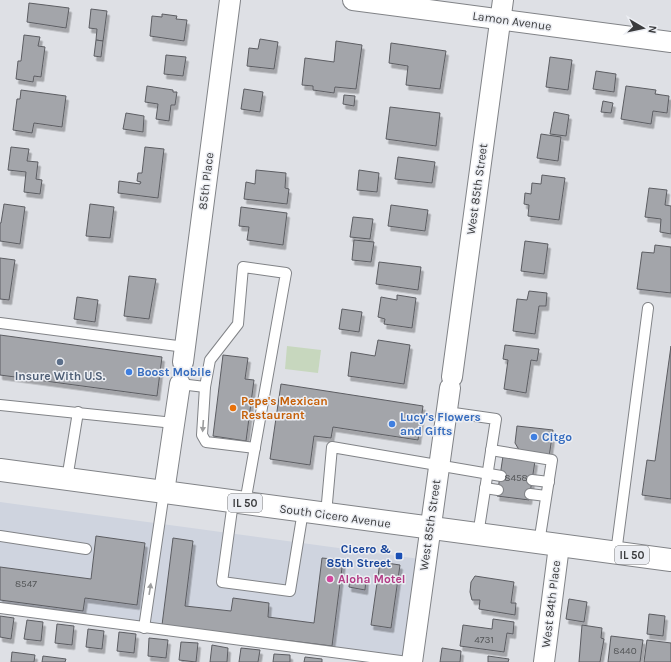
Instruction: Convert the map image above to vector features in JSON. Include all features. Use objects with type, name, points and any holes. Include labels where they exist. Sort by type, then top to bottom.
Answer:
[{"type":"main road","name":"South Cicero Avenue","points":[[0,470],[430,529],[671,560]]},
{"type":"street","name":"85th Place","points":[[184,354],[230,0]]},
{"type":"street","name":"Lamon Avenue","points":[[353,0],[671,42]]},
{"type":"street","name":"West 85th Street","points":[[412,662],[503,0]]},
{"type":"street","points":[[164,492],[180,384]]},
{"type":"street","name":"West 84th Place","points":[[544,662],[549,544]]},
{"type":"lane","points":[[255,448],[206,442],[202,435],[205,387],[210,360],[238,324],[243,267],[286,273],[255,448],[239,502],[222,582],[290,591],[303,511]]},
{"type":"lane","points":[[616,553],[648,308]]},
{"type":"lane","points":[[0,323],[184,354]]},
{"type":"lane","points":[[180,384],[205,387]]},
{"type":"lane","points":[[0,405],[174,423]]},
{"type":"lane","points":[[67,479],[78,412]]},
{"type":"lane","points":[[447,412],[496,419],[478,535]]},
{"type":"lane","points":[[326,514],[332,446],[500,476]]},
{"type":"lane","points":[[491,450],[552,460],[546,496],[549,544]]},
{"type":"lane","points":[[532,480],[549,482]]},
{"type":"lane","points":[[485,488],[498,490]]},
{"type":"lane","points":[[144,628],[164,492]]},
{"type":"lane","points":[[530,494],[546,496]]},
{"type":"lane","points":[[0,536],[86,549]]},
{"type":"lane","points":[[0,608],[408,662]]},
{"type":"shaded area","points":[[0,502],[427,560],[415,662],[0,610]]},
{"type":"green space","points":[[287,346],[321,350],[318,373],[285,369]]},
{"type":"building","points":[[29,3],[69,8],[66,28],[27,22]]},
{"type":"building","points":[[91,9],[107,11],[103,41],[96,40],[97,29],[89,28]]},
{"type":"building","points":[[162,14],[177,16],[176,19],[187,20],[184,41],[150,36],[152,16],[162,17]]},
{"type":"building","points":[[24,35],[40,37],[38,46],[45,47],[41,77],[34,76],[33,82],[16,79],[18,61],[21,61]]},
{"type":"building","points":[[260,39],[278,42],[274,69],[247,66],[249,48],[258,49]]},
{"type":"building","points":[[96,40],[103,41],[101,57],[94,56]]},
{"type":"building","points":[[336,41],[362,45],[356,89],[335,87],[334,93],[313,90],[313,86],[302,85],[305,58],[334,62]]},
{"type":"building","points":[[391,43],[446,51],[440,89],[406,85],[408,66],[389,63]]},
{"type":"building","points":[[166,55],[186,57],[183,76],[164,74]]},
{"type":"building","points":[[550,57],[572,60],[568,90],[546,87]]},
{"type":"building","points":[[596,71],[616,74],[614,92],[593,89]]},
{"type":"building","points":[[147,86],[177,92],[175,105],[171,105],[169,121],[156,119],[158,104],[145,102]]},
{"type":"building","points":[[626,86],[656,90],[655,94],[669,96],[667,113],[653,111],[651,124],[621,119]]},
{"type":"building","points":[[244,89],[263,92],[260,112],[241,109]]},
{"type":"building","points":[[21,90],[66,96],[62,127],[34,123],[32,133],[13,130],[17,99],[20,99]]},
{"type":"building","points":[[344,95],[355,96],[354,106],[343,104]]},
{"type":"building","points":[[603,101],[613,103],[611,113],[601,112]]},
{"type":"building","points":[[390,107],[440,113],[436,146],[386,139]]},
{"type":"building","points":[[554,112],[569,115],[566,136],[550,134]]},
{"type":"building","points":[[126,113],[144,116],[143,132],[123,129]]},
{"type":"building","points":[[541,134],[561,137],[558,161],[537,158]]},
{"type":"building","points":[[11,147],[29,149],[27,161],[38,162],[36,179],[42,180],[40,194],[24,192],[26,172],[8,170]]},
{"type":"building","points":[[145,147],[164,149],[158,198],[118,193],[119,181],[140,184],[141,182],[137,181],[138,173],[142,173]]},
{"type":"building","points":[[398,157],[435,162],[432,183],[395,179]]},
{"type":"building","points":[[256,170],[286,173],[285,188],[289,189],[287,204],[244,199],[246,182],[255,184]]},
{"type":"building","points":[[359,170],[379,173],[377,192],[357,190]]},
{"type":"building","points":[[542,175],[565,178],[559,220],[528,216],[529,205],[524,204],[525,193],[531,194],[532,183],[541,184]]},
{"type":"building","points":[[649,188],[667,190],[665,205],[671,206],[671,234],[660,232],[661,219],[645,217]]},
{"type":"building","points":[[4,204],[25,207],[20,244],[0,241],[0,223]]},
{"type":"building","points":[[90,204],[114,207],[110,238],[86,236]]},
{"type":"building","points":[[391,205],[428,210],[425,231],[388,226]]},
{"type":"building","points":[[241,207],[287,213],[283,245],[247,240],[249,227],[239,226]]},
{"type":"building","points":[[353,217],[373,219],[370,239],[350,237]]},
{"type":"building","points":[[354,240],[374,242],[371,262],[352,260]]},
{"type":"building","points":[[525,241],[548,244],[544,274],[521,271]]},
{"type":"building","points":[[655,245],[671,247],[671,293],[637,289],[642,252],[654,253]]},
{"type":"building","points":[[0,258],[15,260],[9,300],[0,299]]},
{"type":"building","points":[[379,262],[421,267],[418,290],[376,284]]},
{"type":"building","points":[[129,276],[156,279],[149,319],[124,316]]},
{"type":"building","points":[[529,291],[547,293],[546,306],[539,306],[535,334],[513,331],[517,299],[527,300]]},
{"type":"building","points":[[397,295],[416,298],[412,328],[384,324],[385,319],[378,317],[381,297],[397,300]]},
{"type":"building","points":[[77,297],[98,300],[95,322],[74,319]]},
{"type":"building","points":[[342,309],[362,312],[359,332],[339,329]]},
{"type":"building","points":[[0,335],[162,357],[157,396],[0,375]]},
{"type":"building","points":[[378,340],[410,345],[404,384],[348,376],[351,352],[375,356]]},
{"type":"building","points":[[505,345],[539,349],[537,361],[531,360],[526,393],[504,389],[508,360],[503,359]]},
{"type":"building","points":[[671,346],[671,499],[642,495],[647,460],[655,461]]},
{"type":"building","name":"Pepe's Mexican Restaurant","points":[[223,355],[248,358],[245,379],[254,380],[246,441],[213,436]]},
{"type":"building","points":[[281,384],[423,406],[418,440],[333,427],[331,438],[314,436],[310,465],[270,459]]},
{"type":"building","name":"Citgo","points":[[517,426],[553,430],[549,457],[521,453],[515,443]]},
{"type":"building","name":"Citgo","points":[[503,456],[535,461],[529,500],[497,496]]},
{"type":"building","points":[[96,536],[145,543],[137,605],[85,598],[83,611],[0,600],[0,567],[91,579]]},
{"type":"building","name":"Aloha Motel","points":[[173,538],[193,541],[185,606],[231,611],[233,598],[269,603],[268,617],[314,623],[322,558],[343,560],[332,646],[162,625]]},
{"type":"building","points":[[380,562],[400,565],[391,628],[371,625]]},
{"type":"building","points":[[475,576],[514,582],[511,603],[516,603],[515,615],[479,609],[480,600],[472,600],[470,592],[471,582]]},
{"type":"building","points":[[350,577],[366,579],[365,590],[349,587]]},
{"type":"building","points":[[569,599],[587,602],[584,622],[566,619]]},
{"type":"building","points":[[649,614],[665,616],[663,636],[647,634]]},
{"type":"building","points":[[0,616],[14,618],[11,639],[0,637]]},
{"type":"building","points":[[493,619],[514,622],[513,634],[507,633],[504,652],[460,646],[463,625],[492,629]]},
{"type":"building","points":[[27,620],[43,622],[41,641],[24,639]]},
{"type":"building","points":[[57,624],[74,626],[72,645],[55,643]]},
{"type":"building","points":[[582,625],[602,628],[601,638],[604,639],[600,662],[579,662]]},
{"type":"building","points":[[88,629],[104,631],[102,649],[86,647]]},
{"type":"building","points":[[119,632],[136,634],[134,653],[117,651]]},
{"type":"building","points":[[611,636],[643,640],[640,662],[608,662]]},
{"type":"building","points":[[149,638],[168,640],[166,658],[148,656]]},
{"type":"building","points":[[647,640],[671,643],[671,662],[644,662]]},
{"type":"building","points":[[181,642],[198,643],[196,662],[179,660]]},
{"type":"building","points":[[212,645],[228,648],[227,662],[210,662]]},
{"type":"building","points":[[241,648],[260,650],[258,662],[239,662]]},
{"type":"building","points":[[442,648],[461,651],[460,662],[440,662]]},
{"type":"building","points":[[12,652],[35,655],[34,662],[11,662]]},
{"type":"building","points":[[274,654],[290,655],[290,662],[273,662]]},
{"type":"building","points":[[43,656],[66,659],[65,662],[42,662]]},
{"type":"building","points":[[488,656],[509,659],[508,662],[488,662]]},
{"type":"building","points":[[305,657],[322,659],[322,662],[304,662]]},
{"type":"place","name":"Insure With U.S.","points":[[60,362]]},
{"type":"place","name":"Boost Mobile","points":[[129,372]]},
{"type":"place","name":"Pepe's Mexican Restaurant","points":[[233,408]]},
{"type":"place","name":"Lucy's Flowers and Gifts","points":[[392,424]]},
{"type":"place","name":"Citgo","points":[[534,437]]},
{"type":"place","name":"Cicero & 85th Street","points":[[399,556]]},
{"type":"place","name":"Aloha Motel","points":[[330,579]]}]
